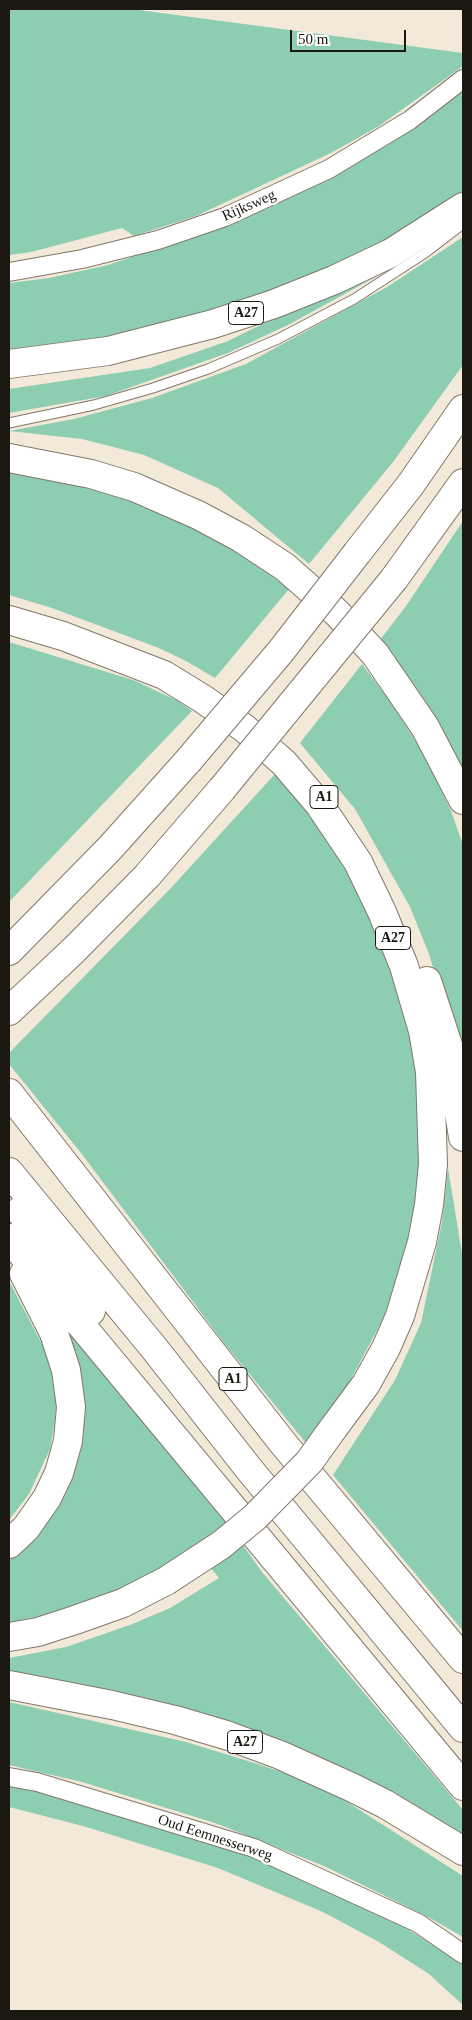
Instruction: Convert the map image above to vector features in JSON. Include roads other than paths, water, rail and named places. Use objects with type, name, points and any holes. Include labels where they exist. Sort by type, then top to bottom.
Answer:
[{"type":"highway","name":"A27","points":[[9,364],[108,350],[213,324],[265,307],[334,280],[391,253],[463,208]]},
{"type":"highway","points":[[9,950],[110,848],[188,761],[281,651],[411,484],[463,409]]},
{"type":"highway","points":[[9,458],[91,474],[134,488],[224,528],[285,568],[336,613],[376,654],[425,727],[463,800]]},
{"type":"highway","points":[[9,1011],[74,950],[147,876],[222,789],[394,579],[463,483]]},
{"type":"highway","name":"A1","points":[[9,610],[110,644],[160,665],[201,688],[249,720],[280,749],[324,797],[385,885],[407,931],[429,987],[449,1048],[463,1137]]},
{"type":"highway","name":"A27","points":[[9,620],[63,636],[164,676],[203,699],[244,728],[284,763],[319,804],[358,862],[386,921],[404,966],[423,1031],[430,1072],[433,1164],[429,1205],[412,1279],[390,1340],[366,1384],[309,1462],[254,1518],[221,1545],[166,1581],[123,1603],[38,1632],[9,1637]]},
{"type":"highway","name":"A1","points":[[9,1093],[282,1442],[463,1659]]},
{"type":"highway","points":[[9,1172],[154,1348],[249,1469],[463,1728]]},
{"type":"highway","points":[[9,1194],[230,1504]]},
{"type":"highway","points":[[9,1238],[463,1786]]},
{"type":"highway","points":[[9,1244],[54,1333],[66,1370],[72,1407],[68,1441],[59,1473],[47,1498],[26,1528],[9,1544]]},
{"type":"highway","name":"A27","points":[[9,1685],[112,1705],[229,1736],[280,1755],[351,1786],[463,1851]]},
{"type":"street","name":"Rijksweg","points":[[9,272],[82,260],[158,240],[225,217],[329,169],[410,120],[463,79]]},
{"type":"street","name":"Oud Eemnesserweg","points":[[9,1777],[37,1782],[254,1848],[418,1924],[463,1954]]},
{"type":"lane","points":[[9,423],[94,406],[208,369],[269,342],[354,298],[425,253],[463,224]]}]
